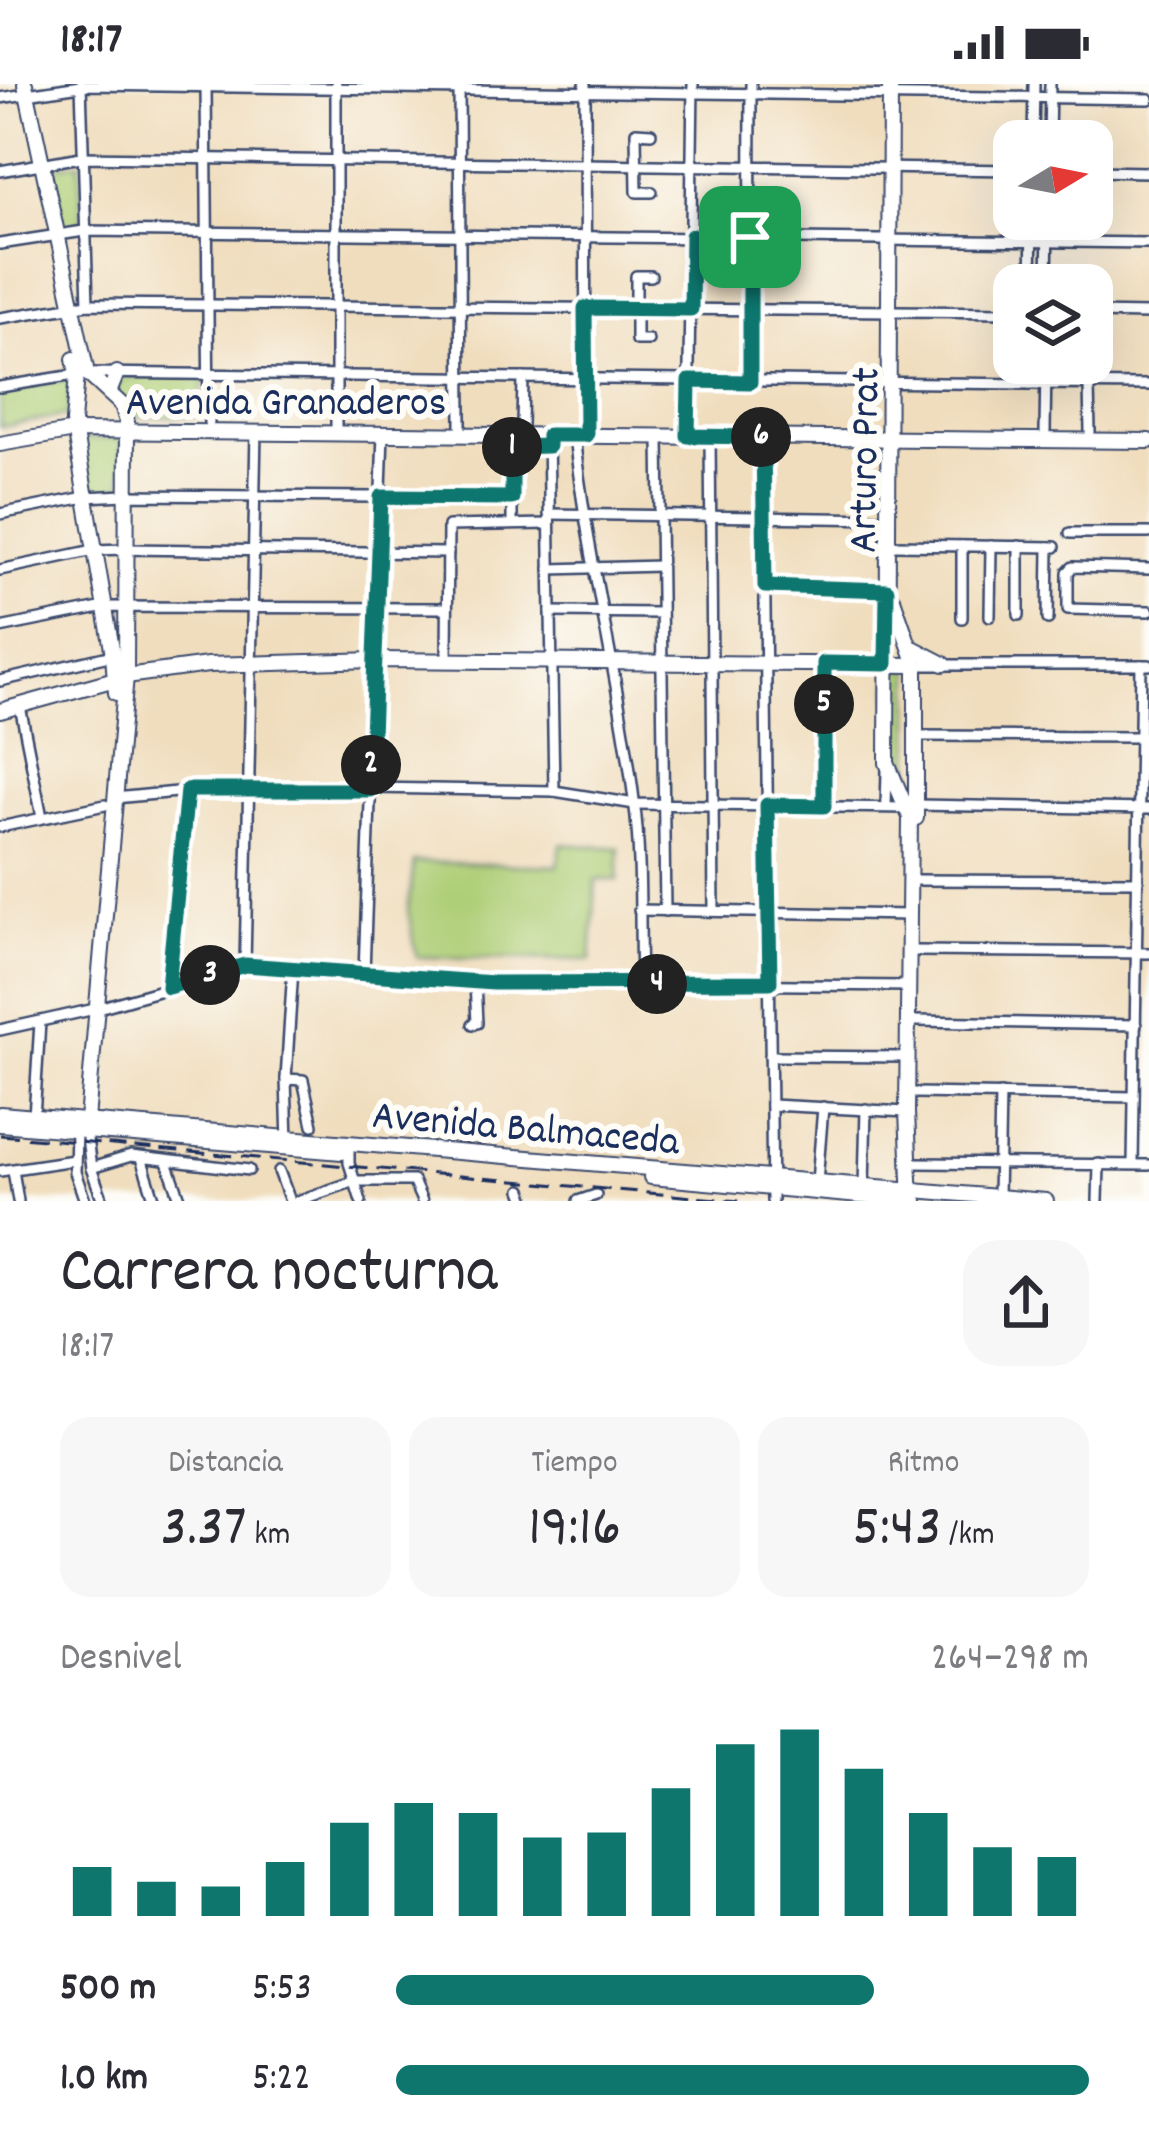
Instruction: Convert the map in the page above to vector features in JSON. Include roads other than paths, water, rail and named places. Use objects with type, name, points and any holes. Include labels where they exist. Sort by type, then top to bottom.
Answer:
[{"type":"main road","points":[[22,89],[82,373],[73,427],[121,678]]},
{"type":"main road","name":"Arturo Prat","points":[[893,89],[895,612],[916,665],[907,1112],[914,1198]]},
{"type":"main road","points":[[81,1125],[121,678],[127,427],[122,405],[82,373]]},
{"type":"main road","points":[[109,393],[117,373]]},
{"type":"main road","points":[[74,400],[86,393],[109,393]]},
{"type":"main road","name":"Avenida Granaderos","points":[[127,427],[209,423],[548,440],[582,432],[1149,437]]},
{"type":"main road","name":"Avenida Granaderos","points":[[0,434],[73,427],[256,431],[460,425],[658,436],[688,432],[710,437],[1090,432],[1149,437]]},
{"type":"main road","name":"Avenida Granaderos","points":[[0,444],[73,427]]},
{"type":"main road","name":"Arturo Prat","points":[[892,435],[887,763],[893,783],[912,807],[916,880],[914,1198]]},
{"type":"main road","points":[[910,646],[944,664]]},
{"type":"main road","points":[[0,711],[121,678],[182,667],[249,663],[916,665]]},
{"type":"main road","name":"Avenida Balmaceda","points":[[0,1114],[81,1125]]},
{"type":"main road","name":"Avenida Balmaceda","points":[[0,1124],[81,1125],[288,1141],[772,1189],[1046,1201]]},
{"type":"main road","name":"Avenida Balmaceda","points":[[772,1189],[817,1182],[864,1186],[914,1198]]},
{"type":"street","points":[[1034,84],[1034,120]]},
{"type":"street","points":[[1049,84],[1049,120]]},
{"type":"street","points":[[0,98],[22,89],[81,85],[206,85],[893,89],[1149,99]]},
{"type":"street","points":[[81,85],[88,304]]},
{"type":"street","points":[[206,85],[209,423]]},
{"type":"street","points":[[336,86],[336,428]]},
{"type":"street","points":[[459,86],[460,425]]},
{"type":"street","points":[[585,87],[583,515],[635,804],[641,984]]},
{"type":"street","points":[[688,432],[693,88]]},
{"type":"street","points":[[750,382],[751,88]]},
{"type":"street","points":[[651,133],[636,133],[636,164],[637,193],[652,192]]},
{"type":"street","points":[[0,170],[81,157],[993,170]]},
{"type":"street","points":[[1113,171],[1149,172]]},
{"type":"street","points":[[0,244],[84,231],[1149,243]]},
{"type":"street","points":[[1031,264],[1032,241]]},
{"type":"street","points":[[1047,241],[1047,264]]},
{"type":"street","points":[[648,340],[636,340],[637,276],[651,276]]},
{"type":"street","points":[[0,318],[88,304],[993,312]]},
{"type":"street","points":[[1113,313],[1149,314]]},
{"type":"street","points":[[0,387],[82,373],[993,384]]},
{"type":"street","points":[[523,378],[523,426]]},
{"type":"street","points":[[1045,432],[1046,384],[1149,386]]},
{"type":"street","points":[[1089,385],[1090,432]]},
{"type":"street","points":[[245,965],[256,431]]},
{"type":"street","points":[[364,973],[383,433]]},
{"type":"street","points":[[658,436],[665,911]]},
{"type":"street","points":[[710,437],[714,911]]},
{"type":"street","points":[[763,437],[772,1189]]},
{"type":"street","points":[[512,524],[512,447],[548,440],[554,791]]},
{"type":"street","points":[[0,514],[86,497],[125,495],[512,498]]},
{"type":"street","points":[[447,661],[448,526],[583,515],[888,519]]},
{"type":"street","points":[[1070,533],[1149,533]]},
{"type":"street","points":[[893,545],[1052,547],[1048,619]]},
{"type":"street","points":[[962,546],[962,618]]},
{"type":"street","points":[[990,616],[991,546]]},
{"type":"street","points":[[1019,546],[1019,615]]},
{"type":"street","points":[[0,570],[94,550],[448,553]]},
{"type":"street","points":[[550,569],[660,566]]},
{"type":"street","points":[[1149,569],[1073,567],[1068,572],[1068,610],[1149,611]]},
{"type":"street","points":[[765,586],[887,590]]},
{"type":"street","points":[[0,628],[105,607],[447,608]]},
{"type":"street","points":[[551,612],[661,613]]},
{"type":"street","points":[[0,681],[113,655]]},
{"type":"street","points":[[824,663],[824,806]]},
{"type":"street","points":[[916,665],[1145,665],[1140,737],[1144,809],[1138,881],[1143,952],[1133,1164]]},
{"type":"street","points":[[52,669],[58,696]]},
{"type":"street","points":[[20,706],[42,817]]},
{"type":"street","points":[[917,736],[1140,737]]},
{"type":"street","name":"Arturo Prat","points":[[886,807],[887,763]]},
{"type":"street","points":[[0,826],[110,801],[187,790],[248,789],[554,791],[635,804],[1144,809]]},
{"type":"street","points":[[168,987],[187,790]]},
{"type":"street","points":[[916,880],[1138,881]]},
{"type":"street","points":[[639,910],[909,915]]},
{"type":"street","points":[[915,950],[1143,952]]},
{"type":"street","points":[[0,1030],[91,1010],[245,965],[473,982],[909,986]]},
{"type":"street","points":[[288,1141],[286,1078],[293,968]]},
{"type":"street","points":[[915,1021],[1136,1025]]},
{"type":"street","points":[[34,1117],[40,1022]]},
{"type":"street","points":[[770,1055],[908,1057]]},
{"type":"street","points":[[286,1078],[303,1080],[313,1125]]},
{"type":"street","points":[[915,1093],[1135,1097]]},
{"type":"street","points":[[998,1198],[1000,1094]]},
{"type":"street","points":[[771,1105],[907,1112]]},
{"type":"street","points":[[817,1182],[823,1107]]},
{"type":"street","points":[[864,1186],[866,1109]]},
{"type":"street","points":[[71,1201],[85,1199],[74,1160],[81,1125]]},
{"type":"street","points":[[81,1125],[103,1201]]},
{"type":"street","points":[[348,1148],[361,1201]]},
{"type":"street","points":[[91,1168],[120,1157],[249,1170]]},
{"type":"street","points":[[141,1158],[155,1201]]},
{"type":"street","points":[[17,1201],[8,1171],[74,1160]]},
{"type":"street","points":[[167,1162],[181,1201]]},
{"type":"street","points":[[916,1163],[1149,1165]]},
{"type":"street","points":[[1098,1201],[1099,1164]]},
{"type":"street","points":[[279,1172],[294,1201],[355,1181],[413,1181],[422,1201]]},
{"type":"railway","points":[[0,1135],[739,1201]]}]
